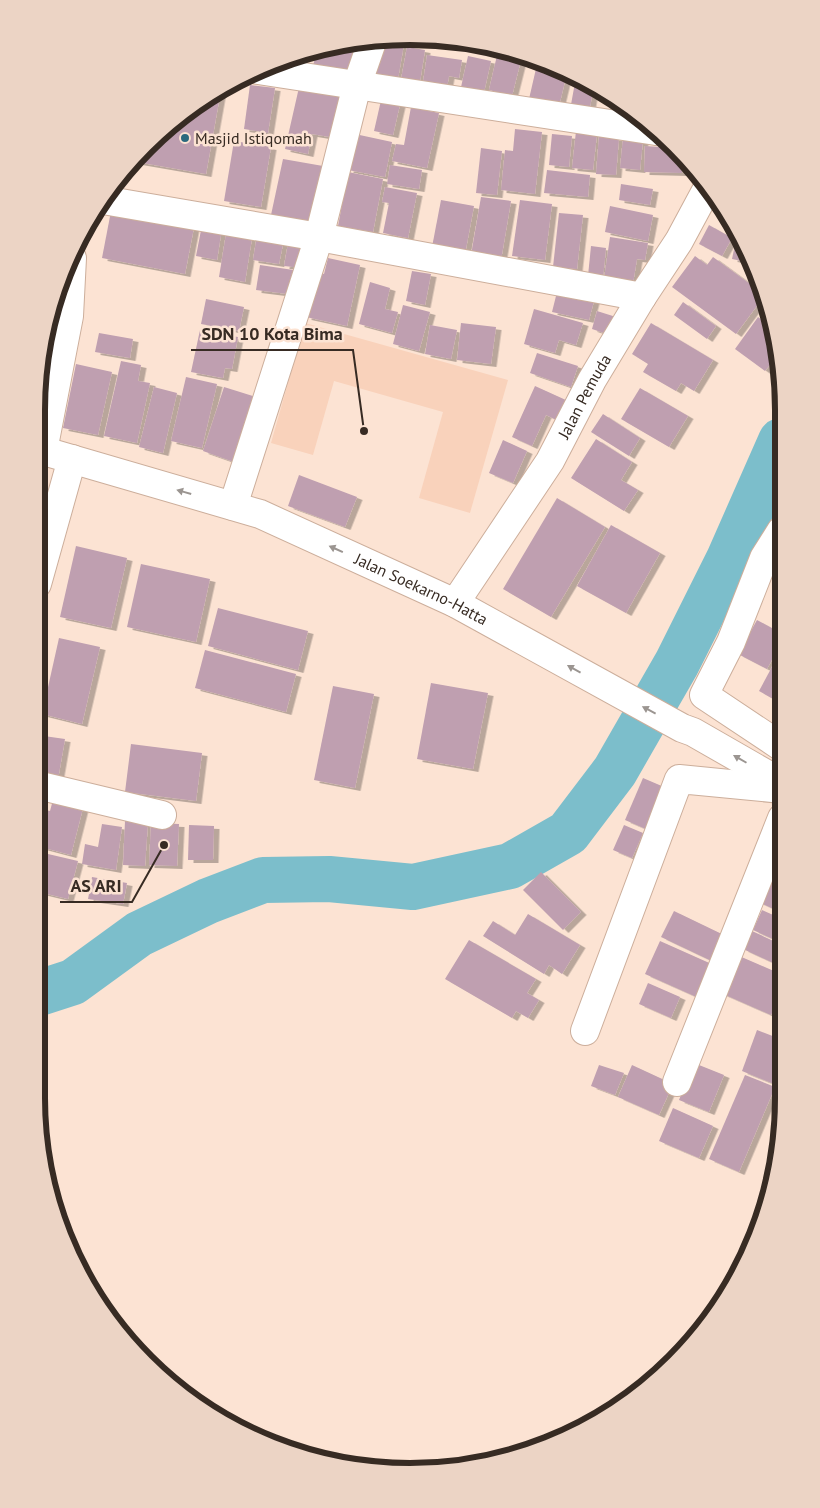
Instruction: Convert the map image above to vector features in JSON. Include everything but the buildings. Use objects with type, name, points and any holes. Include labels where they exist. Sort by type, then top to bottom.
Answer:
[{"type":"main road","points":[[233,506],[319,237],[357,85],[370,47]]},
{"type":"main road","points":[[272,72],[643,129]]},
{"type":"main road","name":"Jalan Pemuda","points":[[455,603],[550,461],[592,380],[642,297],[679,241],[704,194]]},
{"type":"main road","points":[[111,201],[319,237],[642,297]]},
{"type":"main road","points":[[45,427],[69,316],[71,275]]},
{"type":"main road","name":"Jalan Soekarno-Hatta","points":[[45,451],[260,514],[455,603],[617,693],[693,732],[775,779]]},
{"type":"main road","points":[[45,555],[72,459]]},
{"type":"main road","points":[[775,541],[764,558],[731,642],[704,695],[775,741]]},
{"type":"main road","points":[[585,1031],[679,779],[775,788]]},
{"type":"main road","points":[[45,787],[162,815]]},
{"type":"main road","points":[[677,1082],[775,836]]},
{"type":"shaded area","points":[[305,323],[508,380],[470,513],[419,498],[443,412],[334,381],[313,455],[271,443]]},
{"type":"waterway","points":[[45,991],[73,982],[139,934],[208,901],[263,880],[329,879],[413,887],[510,866],[568,833],[615,771],[677,663],[729,559],[775,455]]},
{"type":"place","name":"Masjid Istiqomah","points":[[185,138]]},
{"type":"place","name":"SDN 10 Kota Bima","points":[[364,431]]},
{"type":"place","name":"AS ARI","points":[[164,845]]}]
